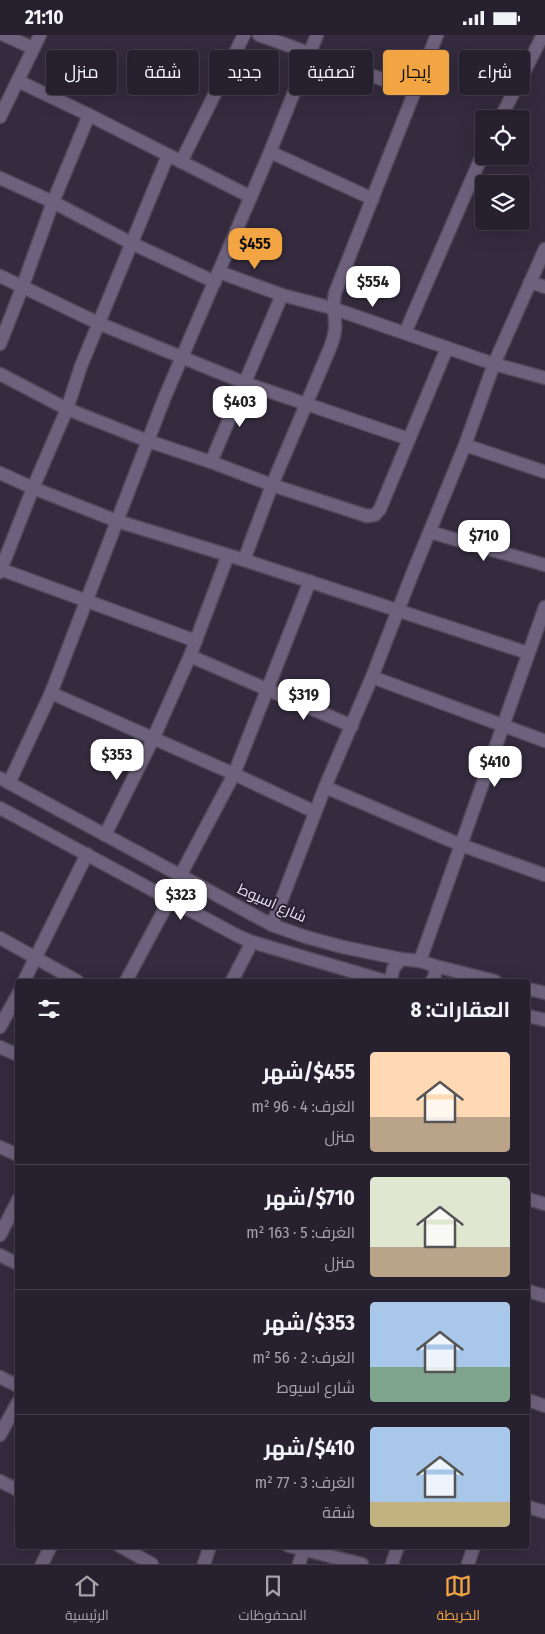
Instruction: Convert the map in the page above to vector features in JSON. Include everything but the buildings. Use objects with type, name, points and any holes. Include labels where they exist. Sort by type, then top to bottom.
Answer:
[{"type":"street","points":[[4,35],[33,48]]},
{"type":"street","points":[[0,117],[40,35]]},
{"type":"street","points":[[181,162],[244,35]]},
{"type":"street","points":[[259,35],[304,50]]},
{"type":"street","points":[[311,50],[317,35]]},
{"type":"street","points":[[431,50],[437,35]]},
{"type":"street","points":[[505,110],[543,35]]},
{"type":"street","points":[[18,81],[251,197]]},
{"type":"street","points":[[5,781],[51,693],[181,357],[217,277],[293,95]]},
{"type":"street","points":[[244,560],[272,485],[333,339],[335,321],[332,308],[335,293],[414,95]]},
{"type":"street","points":[[0,344],[53,202],[89,115]]},
{"type":"street","points":[[270,152],[374,199]]},
{"type":"street","points":[[168,155],[98,323],[66,409],[0,570],[196,641]]},
{"type":"street","points":[[405,333],[478,165]]},
{"type":"street","points":[[0,179],[53,202],[131,243],[217,277],[332,308],[494,364],[545,378]]},
{"type":"street","points":[[272,925],[325,787],[352,726],[465,445],[494,364],[545,249]]},
{"type":"street","points":[[0,276],[98,323],[245,383],[409,439]]},
{"type":"street","points":[[530,282],[545,287]]},
{"type":"street","points":[[211,462],[282,295]]},
{"type":"street","points":[[0,374],[66,409],[148,441],[367,516],[375,515],[380,509],[447,348]]},
{"type":"street","points":[[465,445],[545,472]]},
{"type":"street","points":[[0,473],[33,489],[117,521],[310,581],[528,653]]},
{"type":"street","points":[[430,532],[545,565]]},
{"type":"street","points":[[105,835],[153,739],[190,656],[228,555]]},
{"type":"street","points":[[180,876],[234,774],[310,581]]},
{"type":"street","points":[[420,961],[544,611]]},
{"type":"street","points":[[190,656],[352,726]]},
{"type":"street","points":[[372,677],[545,741]]},
{"type":"street","points":[[51,693],[315,812]]},
{"type":"street","name":"شارع اسيوط","points":[[5,781],[272,925],[343,947],[420,961],[487,979]]},
{"type":"street","points":[[325,787],[461,845],[545,875]]},
{"type":"street","points":[[0,808],[252,942],[378,979]]},
{"type":"street","points":[[25,979],[87,854]]},
{"type":"street","points":[[127,979],[170,899]]},
{"type":"street","points":[[0,938],[73,979]]},
{"type":"street","points":[[233,979],[252,942]]},
{"type":"street","points":[[391,979],[393,969],[402,959]]},
{"type":"street","points":[[433,979],[435,966]]},
{"type":"street","points":[[530,989],[545,993]]},
{"type":"street","points":[[0,1027],[15,1000]]},
{"type":"street","points":[[530,1016],[545,1020]]},
{"type":"street","points":[[0,1047],[15,1054]]},
{"type":"street","points":[[0,1147],[15,1154]]},
{"type":"street","points":[[530,1200],[545,1204]]},
{"type":"street","points":[[0,1235],[15,1206]]},
{"type":"street","points":[[0,1255],[15,1262]]},
{"type":"street","points":[[530,1292],[545,1296]]},
{"type":"street","points":[[0,1377],[15,1384]]},
{"type":"street","points":[[530,1401],[545,1406]]},
{"type":"street","points":[[0,1435],[15,1408]]},
{"type":"street","points":[[0,1481],[15,1488]]},
{"type":"street","points":[[530,1508],[545,1512]]},
{"type":"street","points":[[42,1564],[50,1549]]},
{"type":"street","points":[[125,1549],[152,1564]]},
{"type":"street","points":[[204,1564],[209,1549]]},
{"type":"street","points":[[299,1564],[305,1549]]},
{"type":"street","points":[[309,1549],[362,1564]]},
{"type":"street","points":[[392,1564],[397,1549]]},
{"type":"street","points":[[468,1564],[473,1549]]}]
